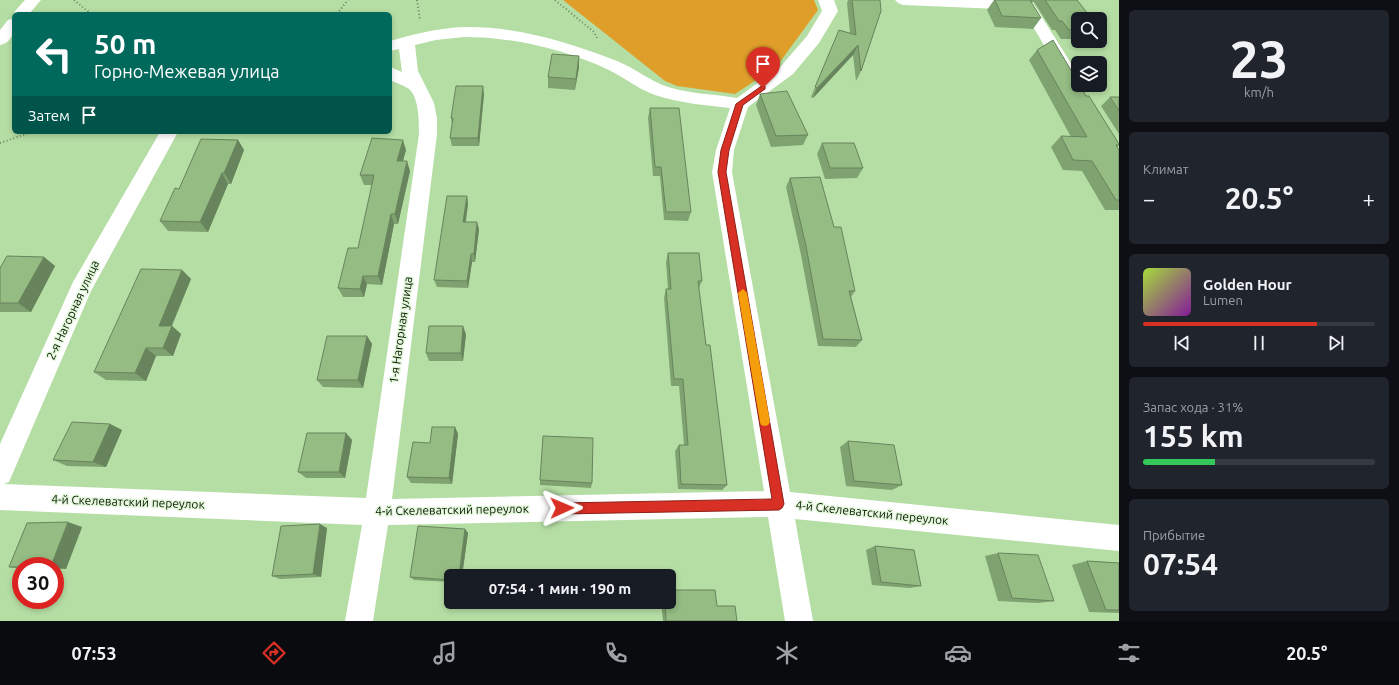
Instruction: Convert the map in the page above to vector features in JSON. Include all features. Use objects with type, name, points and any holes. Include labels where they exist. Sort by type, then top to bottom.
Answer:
[{"type":"street","points":[[23,12],[33,0]]},
{"type":"street","points":[[799,621],[722,172],[725,150],[740,104],[787,70],[812,39],[830,11],[827,0]]},
{"type":"street","points":[[904,0],[1028,6],[1071,76]]},
{"type":"street","points":[[0,40],[12,25]]},
{"type":"street","points":[[398,43],[451,33],[465,32],[511,36],[574,51],[614,66],[663,91],[681,96],[740,104]]},
{"type":"street","name":"1-я Нагорная улица","points":[[359,621],[377,512],[428,134],[428,118],[425,103],[416,86],[398,43]]},
{"type":"street","points":[[392,74],[416,86]]},
{"type":"street","name":"2-я Нагорная улица","points":[[2,466],[81,288],[168,134]]},
{"type":"street","name":"4-й Скелеватский переулок","points":[[0,496],[377,512],[779,504],[1119,538]]},
{"type":"path","points":[[74,0],[89,12]]},
{"type":"path","points":[[339,12],[348,0]]},
{"type":"path","points":[[555,0],[594,32],[614,66]]},
{"type":"path","points":[[0,142],[26,134]]},
{"type":"shaded area","points":[[563,0],[814,0],[818,10],[777,66],[735,94],[677,86],[665,81]]},
{"type":"building","points":[[852,0],[880,0],[881,11],[861,71],[858,45],[817,88],[815,87],[839,30],[856,35]]},
{"type":"building","points":[[995,0],[1030,0],[1041,18],[1002,16]]},
{"type":"building","points":[[1045,0],[1077,0],[1086,12],[1071,12],[1071,30],[1069,30],[1062,21],[1059,21]]},
{"type":"building","points":[[1053,40],[1071,70],[1071,92],[1084,92],[1086,96],[1089,96],[1119,144],[1116,145],[1119,150],[1119,200],[1116,200],[1092,161],[1073,160],[1061,136],[1087,137],[1037,50]]},
{"type":"building","points":[[552,54],[579,56],[576,79],[548,77]]},
{"type":"building","points":[[456,86],[483,86],[478,138],[450,138],[453,118],[451,118]]},
{"type":"building","points":[[787,91],[808,135],[776,136],[760,94]]},
{"type":"building","points":[[1110,97],[1119,97],[1119,111]]},
{"type":"building","points":[[650,108],[679,108],[691,212],[666,212],[661,167],[655,167]]},
{"type":"building","points":[[372,138],[403,140],[397,161],[407,161],[395,214],[391,214],[378,276],[363,276],[360,289],[338,288],[348,248],[358,248],[374,175],[360,175]]},
{"type":"building","points":[[201,139],[238,140],[200,222],[160,221],[175,188],[179,189]]},
{"type":"building","points":[[822,143],[854,143],[863,168],[830,168]]},
{"type":"building","points":[[820,177],[834,227],[841,227],[855,291],[849,291],[862,340],[823,339],[806,246],[790,178]]},
{"type":"building","points":[[447,196],[467,196],[463,222],[477,222],[474,254],[471,254],[467,281],[434,280]]},
{"type":"building","points":[[668,253],[699,253],[702,281],[698,281],[706,345],[710,345],[727,485],[681,484],[679,445],[688,445],[683,379],[674,379],[666,289],[671,289]]},
{"type":"building","points":[[7,256],[44,257],[18,303],[0,303],[0,268]]},
{"type":"building","points":[[141,269],[182,270],[159,326],[172,326],[163,348],[146,348],[135,373],[94,372]]},
{"type":"building","points":[[429,326],[463,326],[461,353],[426,353]]},
{"type":"building","points":[[327,336],[367,336],[358,380],[317,380]]},
{"type":"building","points":[[72,422],[110,424],[93,462],[53,460]]},
{"type":"building","points":[[432,427],[455,427],[449,478],[407,477],[413,442],[430,443]]},
{"type":"building","points":[[307,433],[346,433],[339,472],[298,472]]},
{"type":"building","points":[[543,436],[593,438],[592,483],[540,480]]},
{"type":"building","points":[[848,441],[894,445],[902,485],[854,481]]},
{"type":"building","points":[[68,522],[54,557],[13,557],[27,523]]},
{"type":"building","points":[[320,524],[313,574],[272,576],[281,526]]},
{"type":"building","points":[[418,526],[465,529],[460,569],[444,569],[444,579],[410,577]]},
{"type":"building","points":[[875,546],[914,550],[921,586],[881,582]]},
{"type":"building","points":[[998,553],[1038,555],[1054,601],[1012,598]]},
{"type":"building","points":[[12,560],[12,567],[9,567]]},
{"type":"building","points":[[1087,561],[1119,563],[1119,610],[1106,610]]},
{"type":"building","points":[[676,590],[715,590],[717,606],[735,606],[737,621],[666,621],[665,609],[676,609]]},
{"type":"slow traffic","points":[[743,293],[765,422]]},
{"type":"route","points":[[562,508],[779,504],[722,172],[725,150],[740,104],[763,88]]}]
